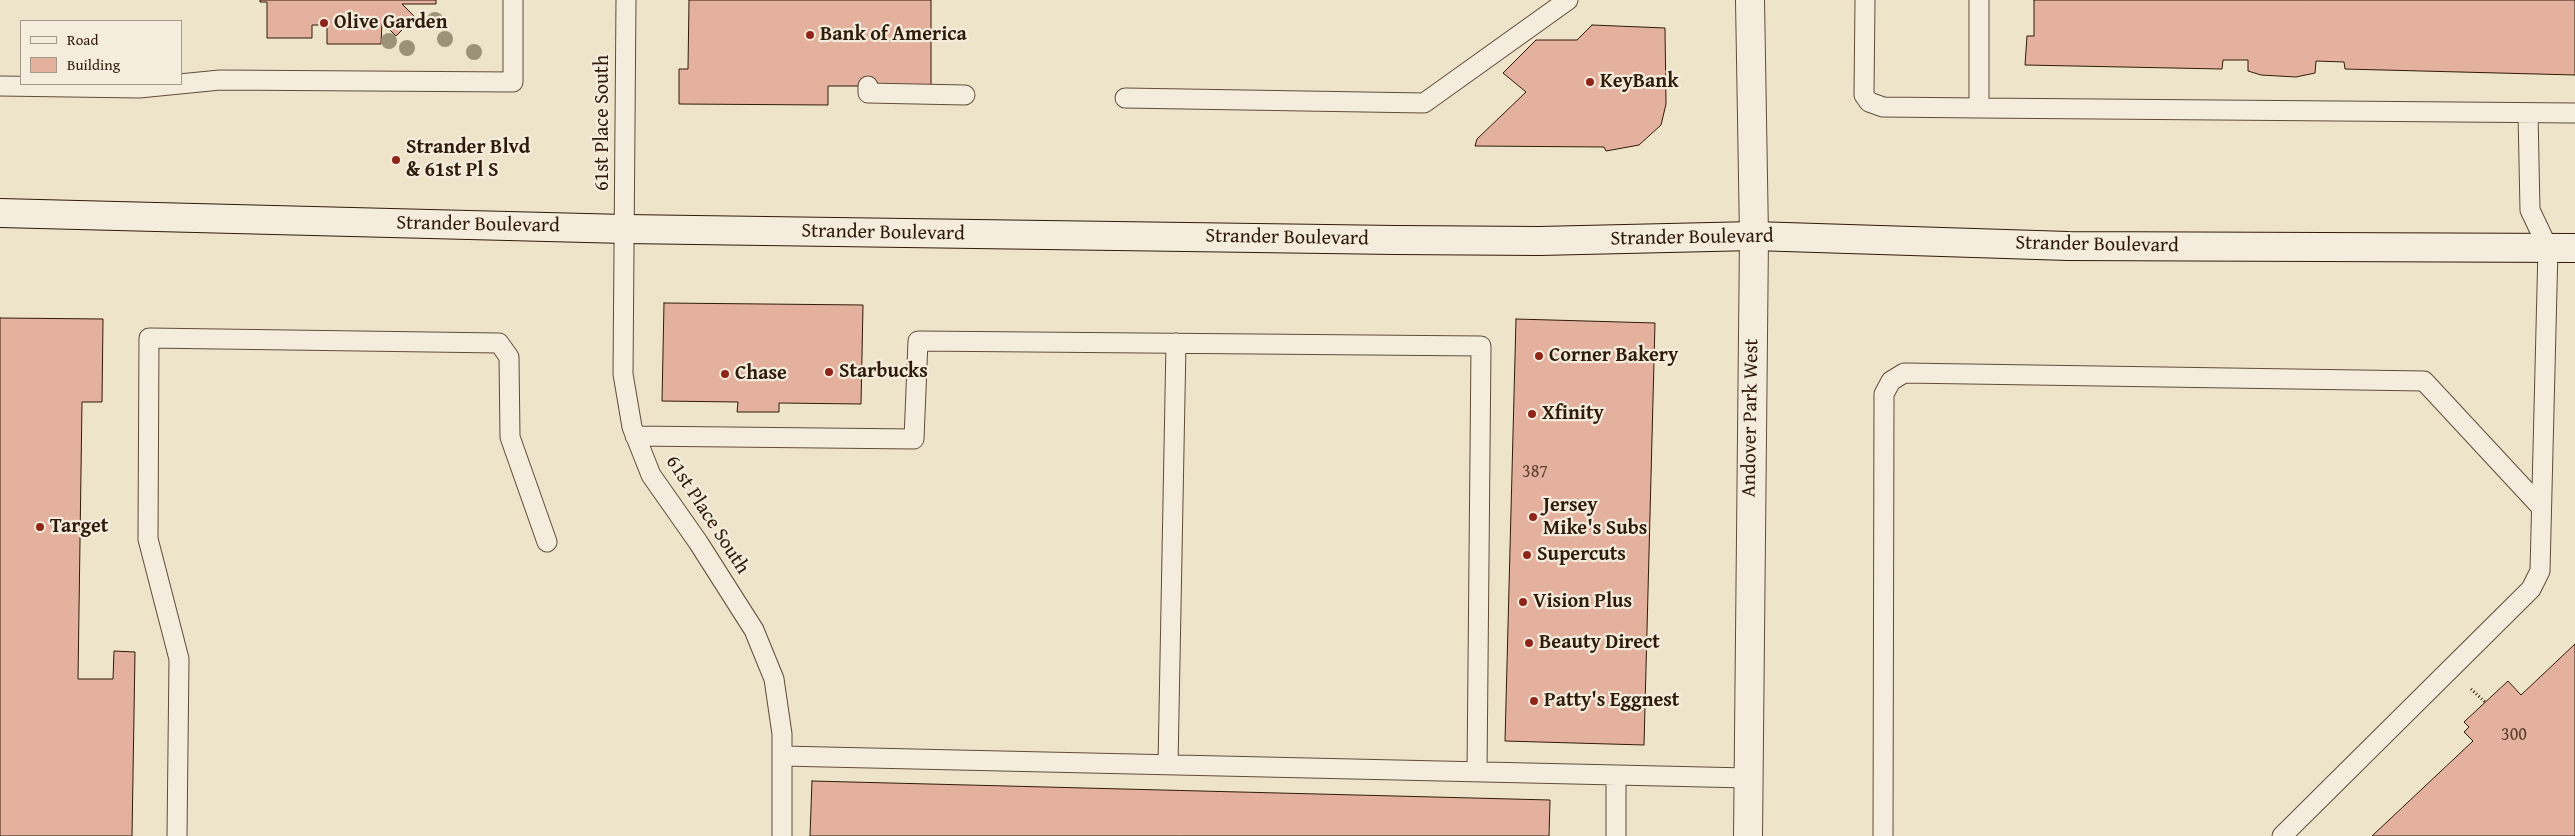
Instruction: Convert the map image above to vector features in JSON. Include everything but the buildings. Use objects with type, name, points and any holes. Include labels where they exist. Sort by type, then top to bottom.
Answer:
[{"type":"main road","name":"Andover Park West","points":[[1748,836],[1754,236],[1750,0]]},
{"type":"main road","name":"Strander Boulevard","points":[[0,213],[625,229],[1539,241],[1754,236],[2068,246],[2575,248]]},
{"type":"lane","points":[[182,84],[220,80],[513,82],[513,0]]},
{"type":"lane","name":"61st Place South","points":[[626,0],[623,374],[632,427],[651,476],[698,542],[754,630],[774,679],[782,734],[782,836]]},
{"type":"lane","points":[[1125,98],[1424,103],[1568,0]]},
{"type":"lane","points":[[1865,0],[1864,95],[1869,102],[1883,107],[2575,113]]},
{"type":"lane","points":[[1978,0],[1979,108]]},
{"type":"lane","points":[[0,86],[139,88],[169,85]]},
{"type":"lane","points":[[868,86],[868,93],[965,95]]},
{"type":"lane","points":[[2282,836],[2531,589],[2540,571],[2548,248],[2530,210],[2528,113]]},
{"type":"lane","points":[[177,836],[179,658],[148,539],[150,338],[500,343],[509,357],[510,437],[547,542]]},
{"type":"lane","points":[[635,436],[914,439],[918,341],[1481,346],[1477,772]]},
{"type":"lane","points":[[1168,765],[1176,343]]},
{"type":"lane","points":[[1883,836],[1884,394],[1891,381],[1904,373],[2424,381],[2541,507]]},
{"type":"lane","points":[[782,756],[1748,778]]},
{"type":"lane","points":[[1616,775],[1616,836]]},
{"type":"place","name":"Olive Garden","points":[[324,23]]},
{"type":"place","name":"Bank of America","points":[[810,35]]},
{"type":"place","name":"KeyBank","points":[[1590,82]]},
{"type":"place","name":"Strander Blvd & 61st Pl S","points":[[396,160]]},
{"type":"place","name":"Corner Bakery","points":[[1539,356]]},
{"type":"place","name":"Starbucks","points":[[829,372]]},
{"type":"place","name":"Chase","points":[[725,374]]},
{"type":"place","name":"Xfinity","points":[[1532,414]]},
{"type":"place","name":"Jersey Mike's Subs","points":[[1533,517]]},
{"type":"place","name":"Target","points":[[40,527]]},
{"type":"place","name":"Supercuts","points":[[1527,555]]},
{"type":"place","name":"Vision Plus","points":[[1523,602]]},
{"type":"place","name":"Beauty Direct","points":[[1529,643]]},
{"type":"place","name":"Patty's Eggnest","points":[[1534,701]]}]
